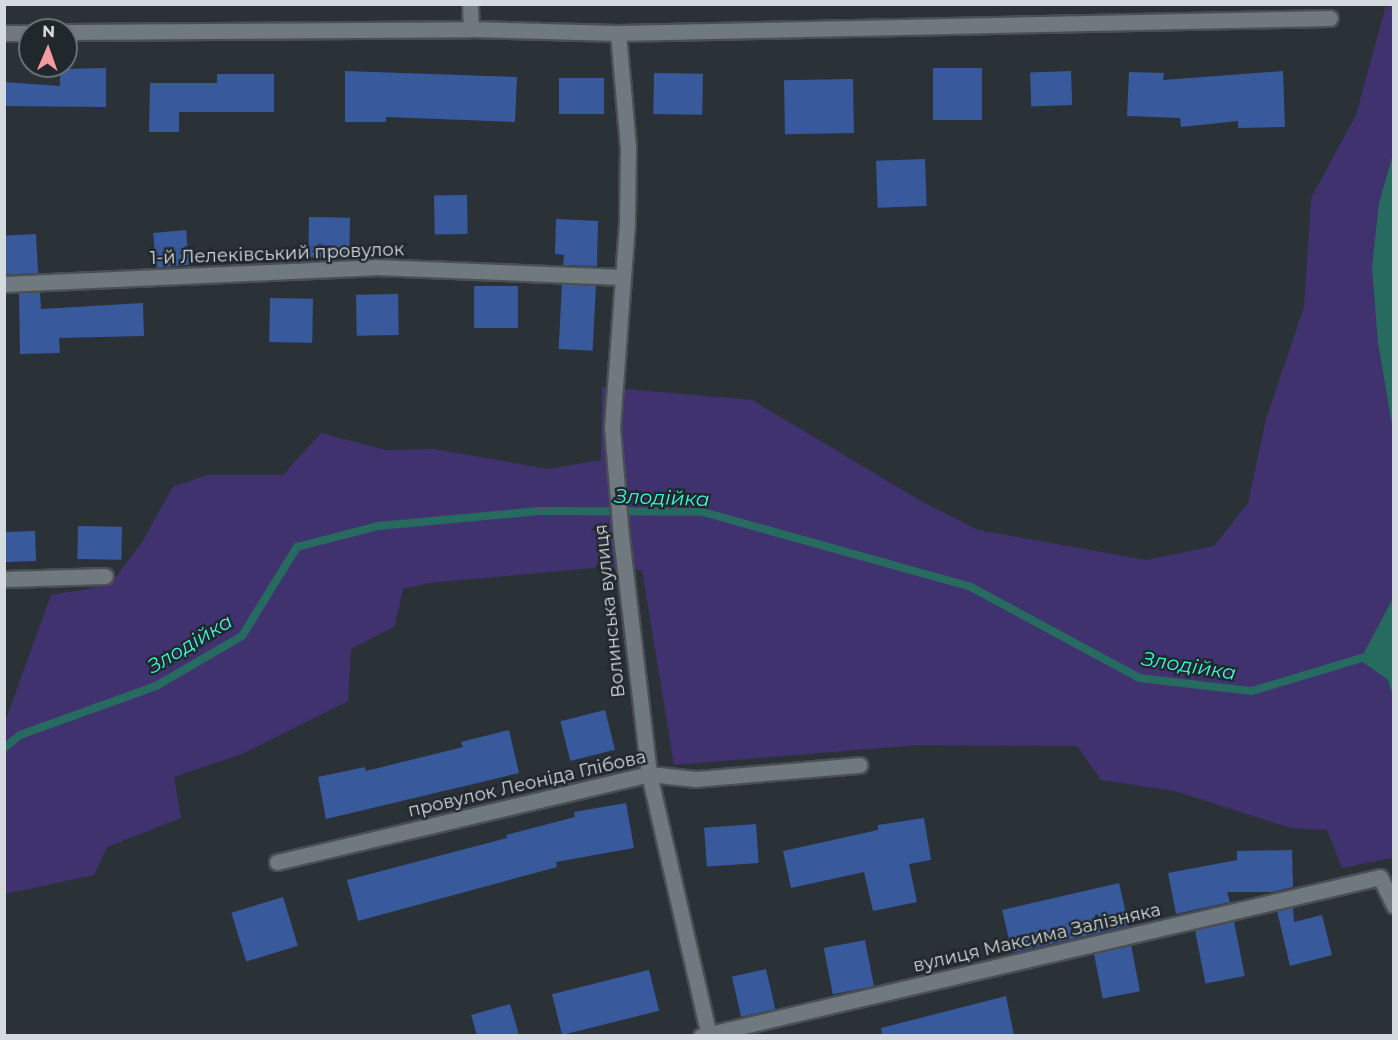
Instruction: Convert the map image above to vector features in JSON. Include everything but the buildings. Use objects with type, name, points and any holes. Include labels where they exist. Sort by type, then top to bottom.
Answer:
[{"type":"street","points":[[470,4],[471,29]]},
{"type":"street","points":[[78,32],[471,29],[618,33],[1180,12],[1330,18]]},
{"type":"street","name":"Волинська вулиця","points":[[618,33],[628,147],[623,277],[612,427],[621,536],[649,774],[706,1035]]},
{"type":"street","name":"1-й Лелеківський провулок","points":[[4,284],[375,267],[623,277]]},
{"type":"street","points":[[4,579],[105,576]]},
{"type":"street","name":"провулок Леоніда Глібова","points":[[278,862],[649,774],[696,779],[859,765]]},
{"type":"street","name":"вулиця Максима Залізняка","points":[[706,1035],[1380,877],[1394,906]]},
{"type":"shaded area","points":[[1386,5],[1393,5],[1393,154],[1379,203],[1378,343],[1392,425],[1393,598],[1360,660],[1388,680],[1393,697],[1393,862],[1391,858],[1342,868],[1327,830],[1290,828],[1175,791],[1101,780],[1077,746],[917,745],[674,765],[642,570],[605,567],[429,583],[403,589],[395,626],[351,649],[348,701],[242,754],[174,777],[181,818],[107,847],[94,875],[5,894],[5,722],[51,595],[110,585],[142,542],[173,487],[207,475],[283,475],[321,433],[386,450],[434,449],[548,469],[601,460],[602,387],[752,400],[919,500],[978,530],[1146,560],[1214,546],[1248,503],[1266,419],[1304,307],[1311,198],[1356,115]]},
{"type":"shaded area","points":[[1393,154],[1393,494],[1392,425],[1378,343],[1372,267],[1379,203]]},
{"type":"shaded area","points":[[1393,598],[1393,697],[1388,680],[1360,660]]},
{"type":"waterway","name":"Злодійка","points":[[4,748],[20,735],[156,686],[242,636],[297,547],[378,526],[539,511],[703,512],[971,587],[1139,678],[1252,691],[1369,656]]}]
